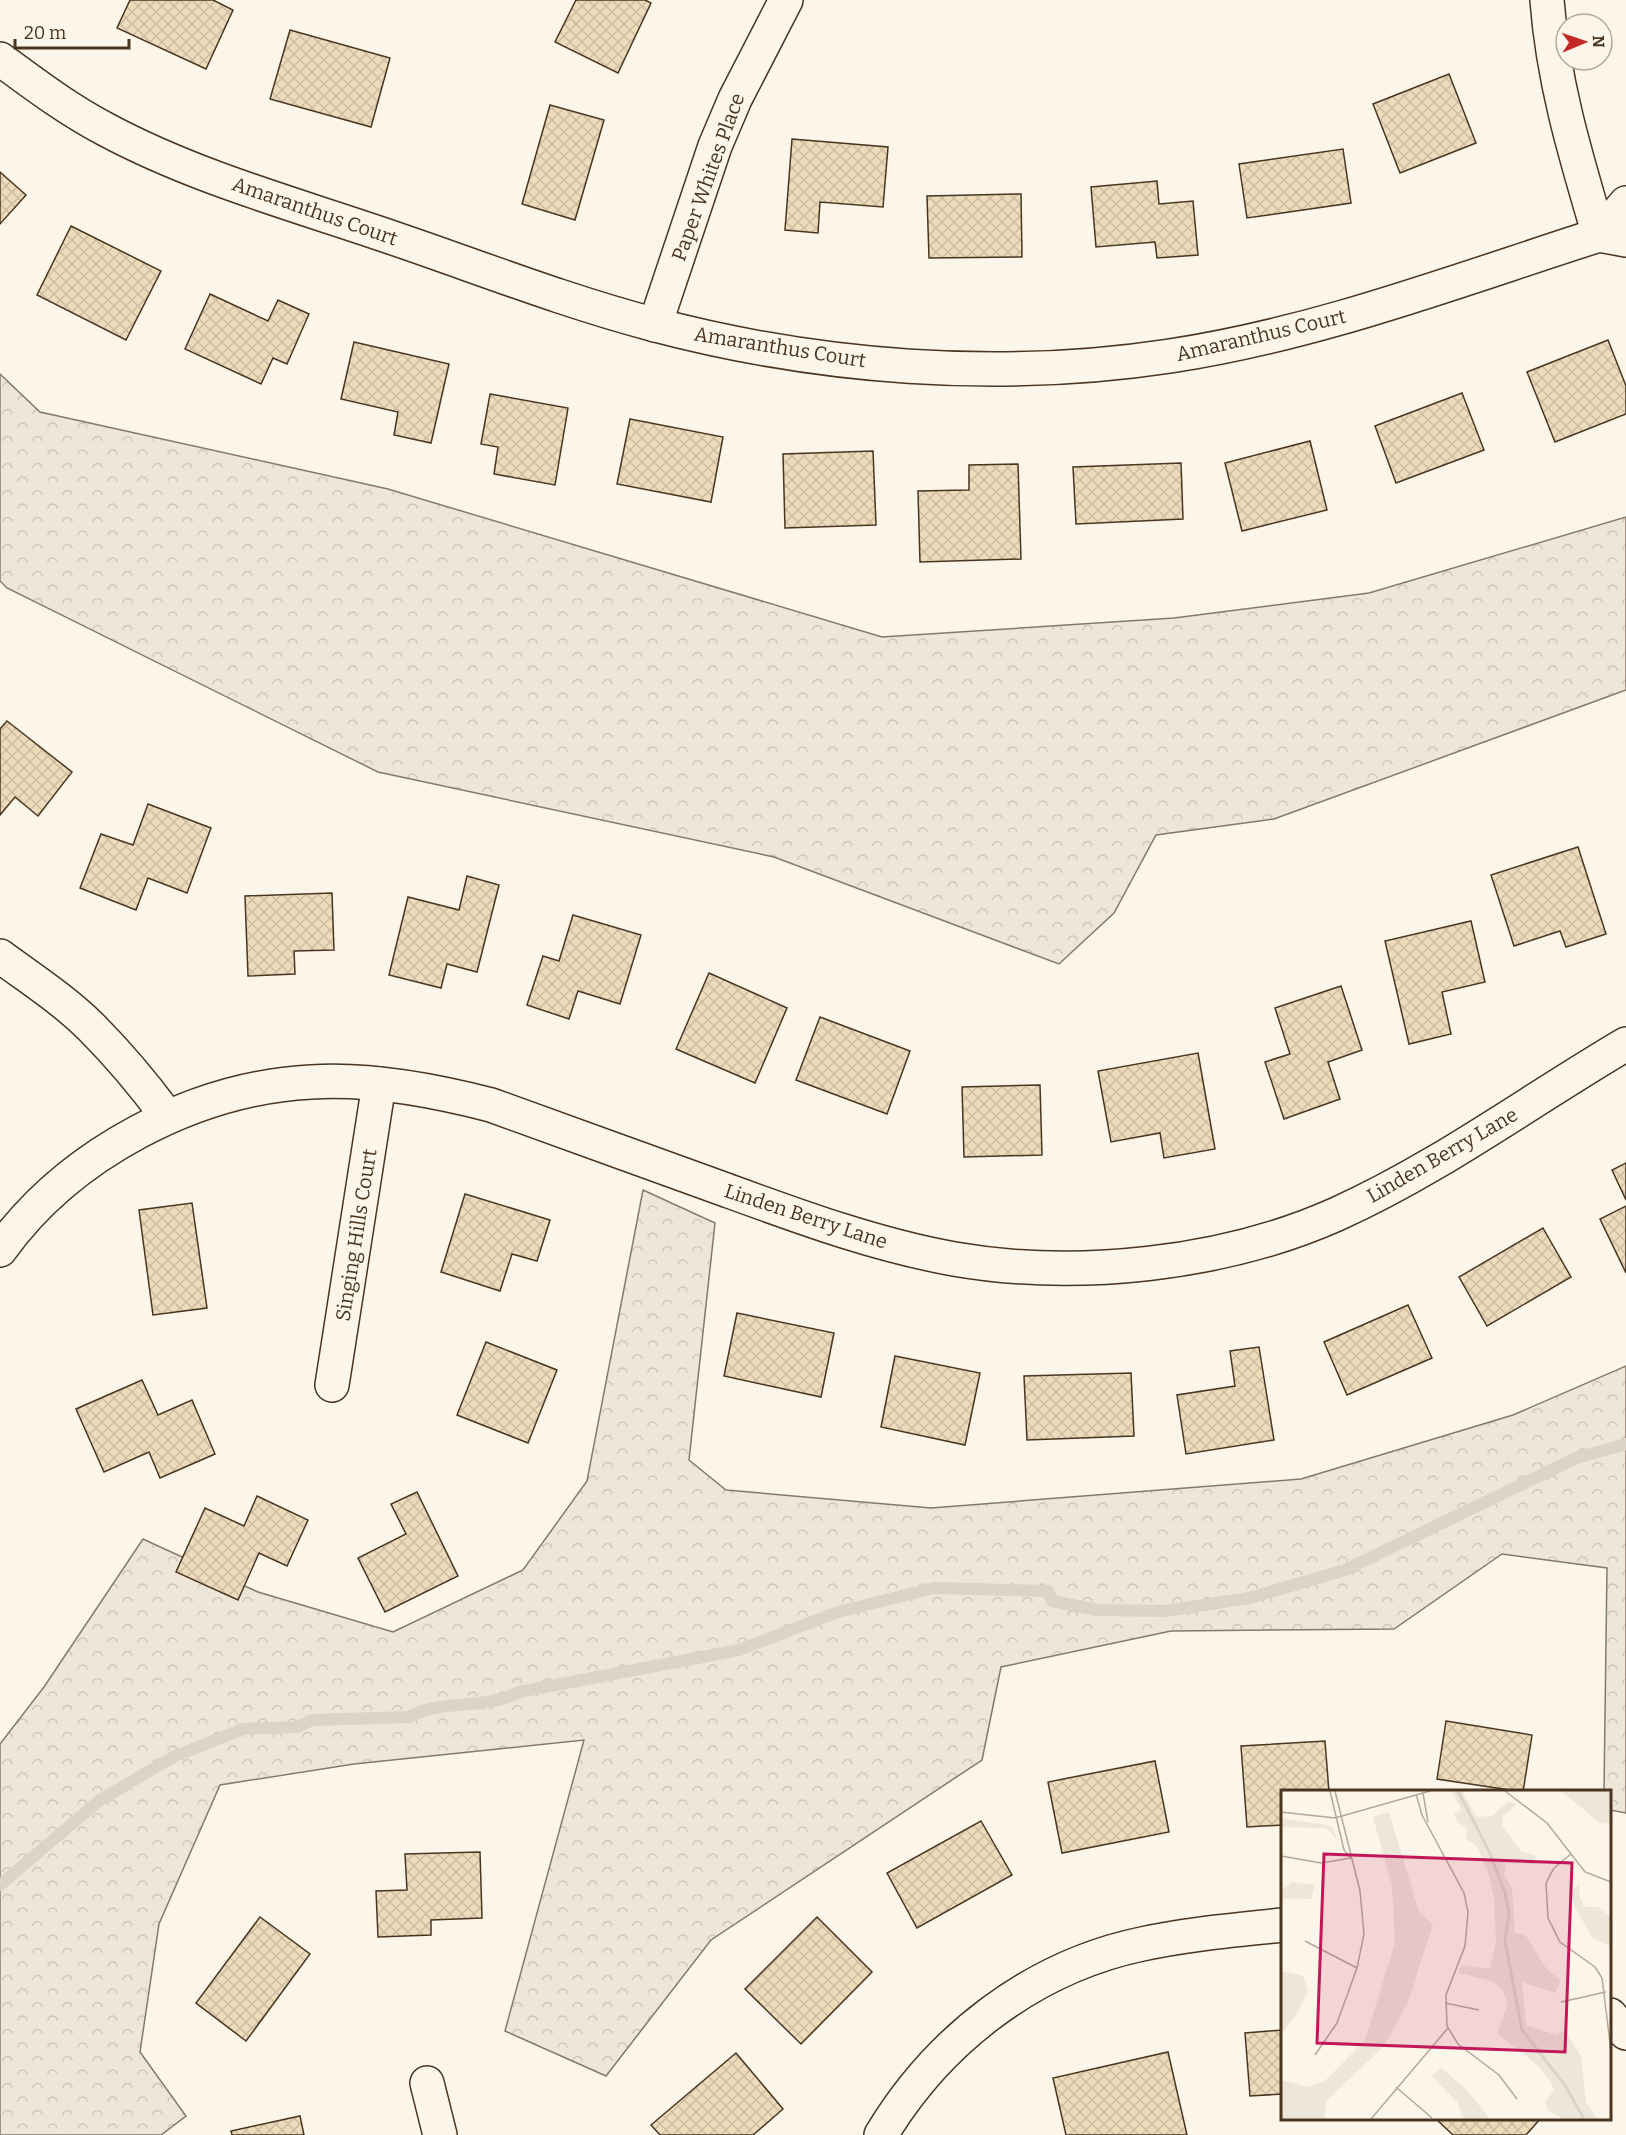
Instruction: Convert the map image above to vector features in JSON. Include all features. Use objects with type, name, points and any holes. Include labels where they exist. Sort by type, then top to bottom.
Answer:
[{"type":"street","name":"Paper Whites Place","points":[[655,325],[715,146],[735,99],[786,0]]},
{"type":"street","points":[[1547,0],[1550,42],[1565,121],[1612,237]]},
{"type":"street","name":"Amaranthus Court","points":[[0,59],[61,103],[105,129],[179,164],[608,312],[746,346],[837,360],[946,368],[1068,366],[1170,356],[1321,324],[1612,237]]},
{"type":"street","points":[[1612,237],[1626,203]]},
{"type":"street","points":[[0,956],[61,1000],[91,1027],[140,1081],[167,1116]]},
{"type":"street","name":"Linden Berry Lane","points":[[0,1250],[37,1208],[90,1162],[167,1116],[252,1090],[311,1082],[379,1084],[450,1095],[491,1105],[769,1205],[877,1241],[954,1259],[996,1264],[1082,1268],[1167,1261],[1251,1243],[1334,1215],[1412,1177],[1626,1044]]},
{"type":"street","name":"Singing Hills Court","points":[[332,1385],[379,1084]]},
{"type":"street","points":[[881,2135],[898,2107],[939,2057],[988,2014],[1015,1996],[1075,1965],[1139,1944],[1281,1924]]},
{"type":"street","points":[[1611,2016],[1626,2033]]},
{"type":"street","points":[[427,2084],[440,2135]]},
{"type":"green space","points":[[0,374],[40,412],[388,489],[882,637],[1174,618],[1369,593],[1626,517],[1626,690],[1274,819],[1156,835],[1114,913],[1059,964],[774,857],[378,772],[7,588],[0,581]]},
{"type":"green space","points":[[643,1190],[715,1223],[689,1460],[726,1490],[931,1508],[1301,1479],[1513,1415],[1626,1366],[1626,1813],[1611,1810],[1611,1790],[1604,1790],[1607,1568],[1502,1554],[1394,1629],[1171,1631],[1001,1667],[982,1760],[711,1940],[606,2076],[505,2031],[584,1740],[354,1764],[220,1785],[159,1924],[140,2052],[186,2116],[161,2135],[0,2135],[0,1744],[44,1687],[143,1539],[258,1592],[393,1632],[523,1570],[587,1481]]},
{"type":"building","points":[[130,0],[213,0],[233,10],[206,69],[117,28]]},
{"type":"building","points":[[576,0],[645,0],[651,3],[618,73],[555,42]]},
{"type":"building","points":[[290,30],[390,58],[371,127],[270,99]]},
{"type":"building","points":[[1449,74],[1476,143],[1400,173],[1373,104]]},
{"type":"building","points":[[550,105],[604,120],[575,220],[522,204]]},
{"type":"building","points":[[792,139],[888,147],[883,207],[820,202],[818,233],[785,230]]},
{"type":"building","points":[[1343,149],[1351,203],[1247,218],[1239,164]]},
{"type":"building","points":[[0,172],[26,195],[0,224]]},
{"type":"building","points":[[1157,181],[1159,204],[1193,201],[1198,255],[1157,258],[1155,242],[1096,247],[1091,187]]},
{"type":"building","points":[[1021,194],[1022,257],[929,258],[927,196]]},
{"type":"building","points":[[71,226],[161,271],[126,340],[37,295]]},
{"type":"building","points":[[210,294],[268,321],[278,300],[309,314],[287,364],[273,358],[261,384],[185,349]]},
{"type":"building","points":[[1608,340],[1626,386],[1626,414],[1555,442],[1527,372]]},
{"type":"building","points":[[354,342],[449,364],[431,443],[394,435],[398,412],[341,399]]},
{"type":"building","points":[[1462,393],[1484,450],[1396,483],[1375,426]]},
{"type":"building","points":[[490,394],[568,408],[555,485],[494,474],[498,447],[481,444]]},
{"type":"building","points":[[630,419],[723,437],[711,502],[617,484]]},
{"type":"building","points":[[1310,441],[1327,510],[1242,531],[1225,463]]},
{"type":"building","points":[[873,451],[876,525],[785,528],[783,454]]},
{"type":"building","points":[[1181,463],[1183,519],[1076,524],[1073,467]]},
{"type":"building","points":[[1018,464],[1021,559],[920,562],[918,491],[969,490],[969,465]]},
{"type":"building","points":[[7,721],[72,772],[38,816],[15,797],[0,815],[0,729]]},
{"type":"building","points":[[148,804],[211,828],[187,893],[148,878],[136,910],[80,888],[101,834],[133,845]]},
{"type":"building","points":[[1578,847],[1606,934],[1566,947],[1560,931],[1514,946],[1491,875]]},
{"type":"building","points":[[467,876],[499,885],[477,972],[447,964],[441,988],[389,975],[408,897],[459,910]]},
{"type":"building","points":[[332,893],[334,950],[294,951],[295,974],[248,976],[245,896]]},
{"type":"building","points":[[573,915],[641,935],[620,1004],[578,991],[569,1019],[527,1005],[543,956],[559,961]]},
{"type":"building","points":[[1471,921],[1485,982],[1442,992],[1451,1034],[1409,1044],[1385,941]]},
{"type":"building","points":[[709,973],[787,1008],[755,1083],[676,1049]]},
{"type":"building","points":[[1341,986],[1362,1050],[1328,1062],[1340,1099],[1284,1119],[1265,1062],[1290,1054],[1275,1008]]},
{"type":"building","points":[[820,1017],[910,1051],[887,1114],[796,1080]]},
{"type":"building","points":[[1198,1053],[1215,1149],[1164,1158],[1160,1133],[1111,1142],[1098,1071]]},
{"type":"building","points":[[1040,1085],[1042,1155],[964,1157],[962,1087]]},
{"type":"building","points":[[1626,1163],[1626,1200],[1612,1170]]},
{"type":"building","points":[[465,1194],[550,1220],[537,1261],[512,1254],[500,1291],[441,1272]]},
{"type":"building","points":[[192,1203],[207,1308],[153,1315],[139,1210]]},
{"type":"building","points":[[1626,1206],[1626,1273],[1600,1219]]},
{"type":"building","points":[[1543,1228],[1571,1277],[1487,1326],[1459,1277]]},
{"type":"building","points":[[1408,1305],[1432,1358],[1347,1395],[1324,1342]]},
{"type":"building","points":[[737,1313],[834,1333],[821,1397],[724,1376]]},
{"type":"building","points":[[486,1342],[557,1370],[528,1443],[457,1415]]},
{"type":"building","points":[[1259,1347],[1274,1440],[1186,1454],[1177,1395],[1235,1386],[1230,1351]]},
{"type":"building","points":[[895,1356],[980,1373],[965,1445],[881,1427]]},
{"type":"building","points":[[1131,1373],[1134,1436],[1027,1440],[1024,1376]]},
{"type":"building","points":[[142,1380],[158,1415],[192,1400],[215,1454],[160,1478],[149,1452],[104,1472],[76,1409]]},
{"type":"building","points":[[417,1492],[458,1576],[385,1612],[358,1558],[406,1534],[391,1504]]},
{"type":"building","points":[[257,1496],[308,1520],[287,1566],[259,1553],[238,1600],[176,1572],[205,1508],[244,1526]]},
{"type":"building","points":[[1446,1721],[1532,1735],[1523,1790],[1437,1779]]},
{"type":"building","points":[[1325,1741],[1329,1790],[1281,1790],[1281,1825],[1247,1827],[1241,1746]]},
{"type":"building","points":[[1155,1761],[1169,1832],[1062,1853],[1048,1782]]},
{"type":"building","points":[[981,1821],[1012,1875],[917,1928],[887,1873]]},
{"type":"building","points":[[480,1852],[482,1918],[431,1920],[431,1935],[378,1937],[376,1891],[407,1890],[405,1854]]},
{"type":"building","points":[[260,1917],[310,1954],[246,2041],[196,2003]]},
{"type":"building","points":[[817,1917],[872,1972],[801,2044],[745,1989]]},
{"type":"building","points":[[1281,2030],[1281,2094],[1250,2096],[1245,2033]]},
{"type":"building","points":[[1168,2052],[1187,2135],[1066,2135],[1053,2078]]},
{"type":"building","points":[[736,2053],[783,2109],[753,2135],[660,2135],[651,2125]]},
{"type":"building","points":[[300,2116],[304,2135],[232,2135],[231,2131]]},
{"type":"building","points":[[1437,2120],[1539,2120],[1526,2135],[1453,2135]]},
{"type":"waterway","points":[[0,1885],[100,1800],[175,1756],[243,1729],[298,1727],[312,1720],[409,1717],[435,1708],[492,1701],[519,1692],[739,1650],[838,1612],[934,1588],[1048,1591],[1052,1601],[1097,1610],[1166,1611],[1249,1598],[1345,1570],[1576,1458],[1626,1444]]}]
